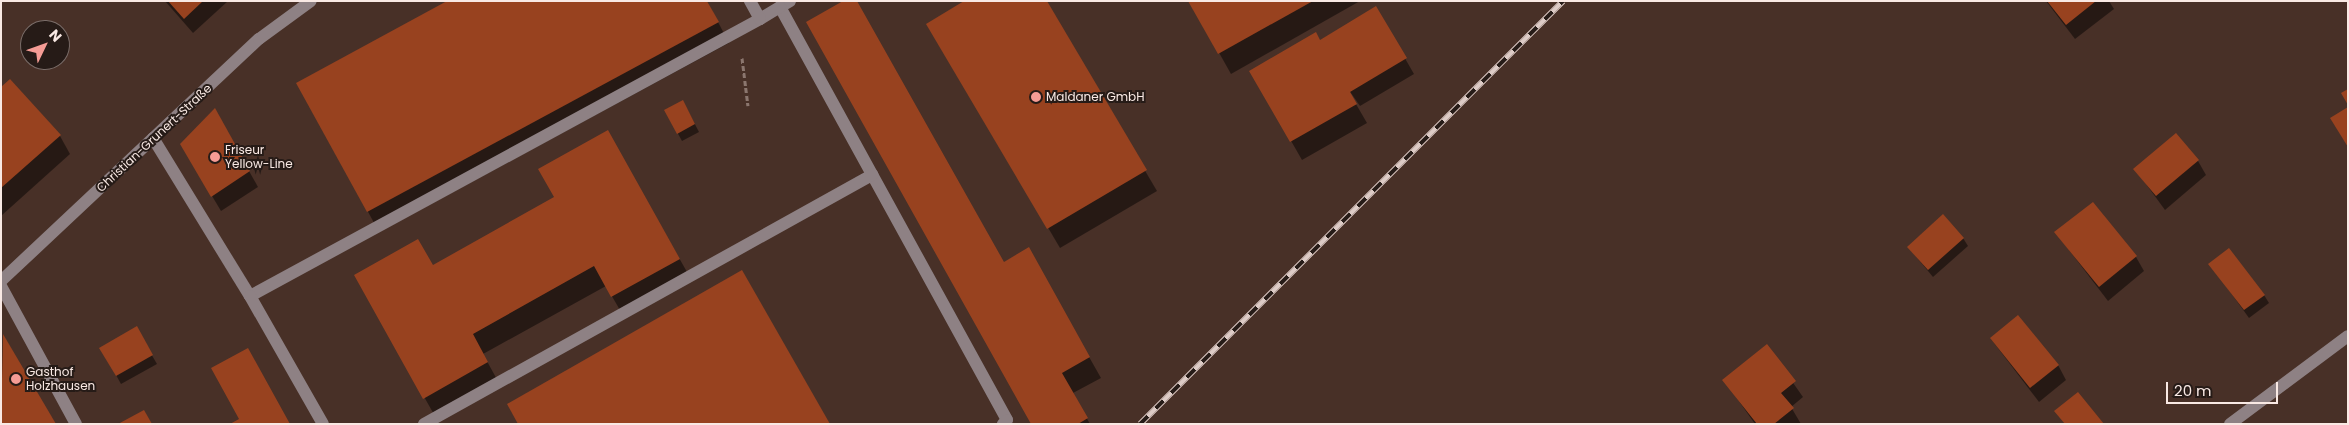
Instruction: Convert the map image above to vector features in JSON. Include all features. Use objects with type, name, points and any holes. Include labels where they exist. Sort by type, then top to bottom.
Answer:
[{"type":"street","name":"Christian-Grunert-Straße","points":[[1,281],[259,39],[311,1]]},
{"type":"street","points":[[750,1],[760,19]]},
{"type":"street","points":[[250,296],[785,4],[872,175],[1007,420],[1004,424]]},
{"type":"street","points":[[153,138],[250,296],[323,424]]},
{"type":"street","points":[[424,424],[872,175]]},
{"type":"street","points":[[1,286],[76,424]]},
{"type":"street","points":[[2230,424],[2348,336]]},
{"type":"path","points":[[739,30],[748,106]]},
{"type":"building","points":[[168,1],[203,1],[184,19]]},
{"type":"building","points":[[447,1],[707,1],[719,22],[367,212],[296,83]]},
{"type":"building","points":[[843,1],[857,1],[1004,262],[1029,247],[1090,357],[1062,373],[1088,418],[1078,424],[1031,424],[806,22]]},
{"type":"building","name":"Maldaner GmbH","points":[[964,1],[1047,1],[1147,170],[1047,229],[926,24]]},
{"type":"building","points":[[1188,1],[1313,1],[1218,54]]},
{"type":"building","points":[[2047,1],[2096,1],[2066,25]]},
{"type":"building","points":[[1376,6],[1407,58],[1350,92],[1357,104],[1290,142],[1249,71],[1316,32],[1320,40]]},
{"type":"building","points":[[10,79],[61,135],[1,188],[1,87]]},
{"type":"building","points":[[2348,89],[2348,105],[2341,93]]},
{"type":"building","points":[[683,100],[695,124],[677,134],[664,110]]},
{"type":"building","points":[[2348,107],[2348,147],[2330,118]]},
{"type":"building","name":"Friseur Yellow-Line","points":[[215,108],[250,171],[211,197],[180,144]]},
{"type":"building","points":[[608,130],[680,259],[611,297],[594,266],[473,334],[488,362],[423,399],[354,275],[418,239],[433,265],[554,197],[538,169]]},
{"type":"building","points":[[2176,133],[2199,160],[2156,196],[2133,169]]},
{"type":"building","points":[[2093,202],[2137,256],[2099,287],[2054,232]]},
{"type":"building","points":[[1943,214],[1964,238],[1928,270],[1907,247]]},
{"type":"building","points":[[2229,248],[2265,295],[2244,310],[2208,264]]},
{"type":"building","points":[[742,270],[830,424],[518,424],[507,404]]},
{"type":"building","points":[[2018,315],[2059,365],[2030,388],[1990,338]]},
{"type":"building","points":[[137,326],[153,355],[116,376],[99,348]]},
{"type":"building","name":"Gasthof Holzhausen","points":[[3,334],[56,424],[1,424]]},
{"type":"building","points":[[1767,344],[1796,381],[1781,393],[1794,408],[1774,424],[1757,424],[1722,380]]},
{"type":"building","points":[[248,348],[290,424],[230,424],[239,419],[211,368]]},
{"type":"building","points":[[2078,392],[2104,424],[2065,424],[2054,411]]},
{"type":"building","points":[[144,410],[152,424],[118,424]]},
{"type":"railway","points":[[1140,424],[1563,1]]},
{"type":"place","name":"Maldaner GmbH","points":[[1036,97]]},
{"type":"place","name":"Friseur Yellow-Line","points":[[215,157]]},
{"type":"place","name":"Gasthof Holzhausen","points":[[16,379]]}]
